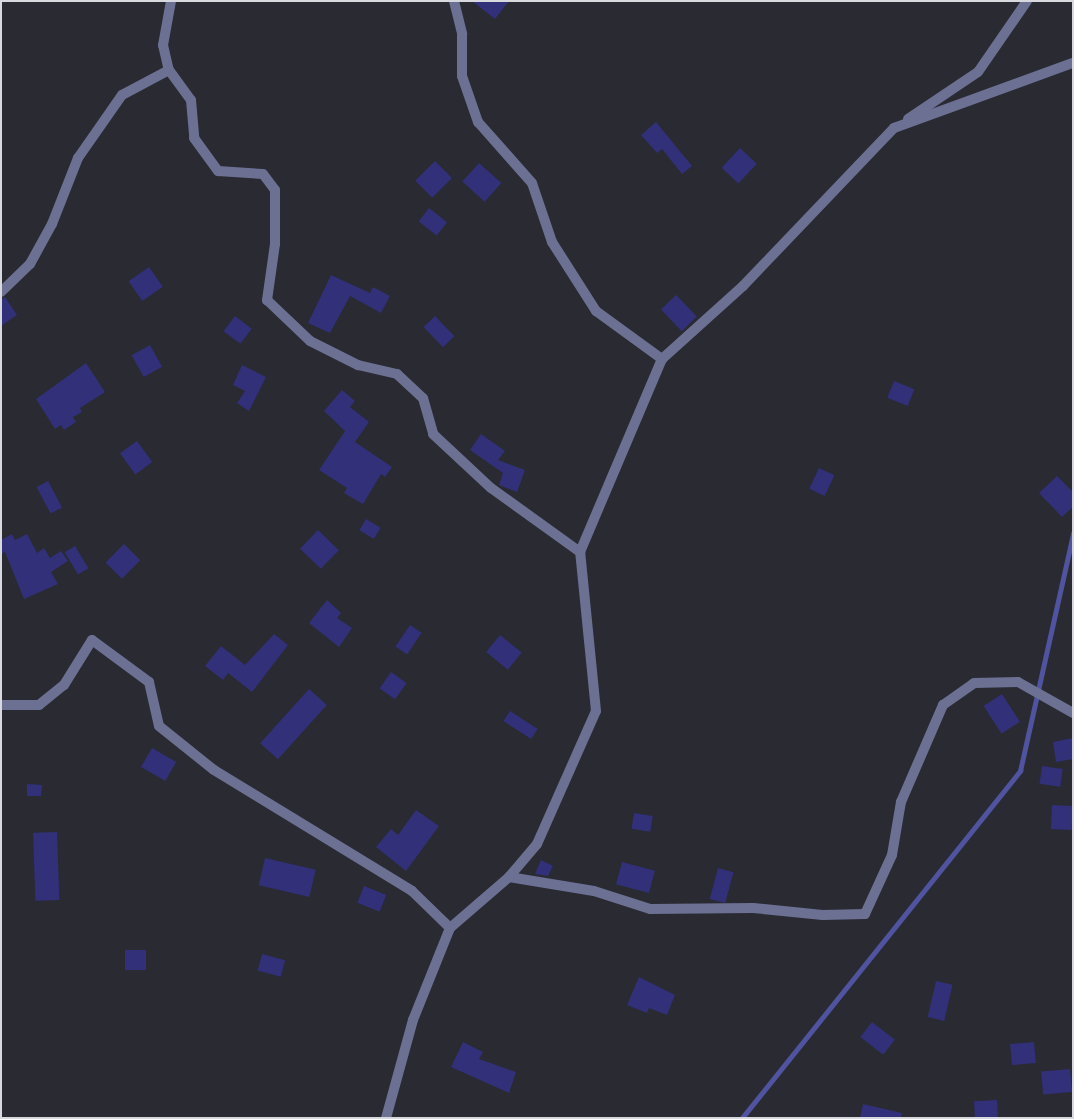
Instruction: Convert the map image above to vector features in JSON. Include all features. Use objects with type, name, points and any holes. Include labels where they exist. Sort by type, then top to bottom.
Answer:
[{"type":"street","points":[[171,1],[163,45],[169,70],[192,100],[194,138],[218,171],[263,174],[275,190],[275,244],[267,300],[310,341],[358,364],[398,374],[423,398],[433,434],[491,488],[580,552]]},
{"type":"street","points":[[454,1],[462,34],[462,76],[478,122],[532,183],[552,242],[596,311],[662,359]]},
{"type":"street","points":[[386,1118],[413,1020],[450,928],[509,877],[537,844],[596,710],[580,552],[662,359],[743,286],[894,128],[978,72],[1027,1]]},
{"type":"street","points":[[894,128],[1073,63]]},
{"type":"street","points":[[1,292],[30,264],[52,224],[78,158],[122,95],[169,70]]},
{"type":"street","points":[[1,705],[39,705],[64,684],[92,640],[149,682],[159,726],[214,770],[412,891],[450,928]]},
{"type":"street","points":[[509,877],[594,891],[650,909],[753,908],[823,915],[865,914],[892,855],[901,802],[943,705],[974,683],[1018,682],[1073,713]]},
{"type":"building","points":[[472,1],[509,1],[495,19]]},
{"type":"building","points":[[656,122],[692,166],[682,174],[662,149],[657,153],[641,135]]},
{"type":"building","points":[[740,148],[757,164],[738,183],[722,168]]},
{"type":"building","points":[[435,161],[452,178],[432,198],[415,181]]},
{"type":"building","points":[[479,163],[501,183],[485,202],[462,182]]},
{"type":"building","points":[[429,208],[447,222],[437,236],[419,221]]},
{"type":"building","points":[[149,267],[163,287],[142,301],[129,281]]},
{"type":"building","points":[[331,275],[370,293],[373,287],[390,296],[381,313],[350,296],[330,333],[308,323]]},
{"type":"building","points":[[676,295],[697,317],[682,331],[661,310]]},
{"type":"building","points":[[5,297],[17,315],[1,326],[1,299]]},
{"type":"building","points":[[235,316],[252,329],[240,344],[224,331]]},
{"type":"building","points":[[435,316],[454,336],[443,347],[423,327]]},
{"type":"building","points":[[150,345],[162,367],[144,377],[132,355]]},
{"type":"building","points":[[86,363],[105,392],[80,408],[82,412],[73,417],[76,422],[64,430],[61,425],[55,429],[36,399]]},
{"type":"building","points":[[242,365],[266,377],[249,411],[237,403],[245,391],[233,385]]},
{"type":"building","points":[[894,381],[914,389],[908,406],[887,398]]},
{"type":"building","points":[[342,390],[355,401],[350,407],[369,422],[355,442],[392,467],[385,477],[381,474],[363,504],[344,493],[347,488],[319,470],[345,431],[324,411]]},
{"type":"building","points":[[481,434],[505,451],[498,460],[525,470],[517,492],[499,485],[503,473],[470,450]]},
{"type":"building","points":[[137,441],[152,462],[135,474],[120,453]]},
{"type":"building","points":[[819,468],[834,475],[825,496],[809,489]]},
{"type":"building","points":[[1057,476],[1073,492],[1073,507],[1062,517],[1039,493]]},
{"type":"building","points":[[48,481],[62,507],[51,514],[37,487]]},
{"type":"building","points":[[366,519],[381,528],[374,539],[359,530]]},
{"type":"building","points":[[318,530],[339,550],[321,569],[300,549]]},
{"type":"building","points":[[12,534],[15,540],[27,534],[37,553],[44,548],[50,558],[61,551],[68,561],[51,572],[58,584],[24,599],[5,552],[1,554],[1,540]]},
{"type":"building","points":[[124,544],[140,560],[122,579],[106,562]]},
{"type":"building","points":[[75,546],[88,568],[78,574],[65,552]]},
{"type":"building","points":[[327,600],[341,613],[337,618],[352,628],[339,647],[309,623]]},
{"type":"building","points":[[410,625],[422,633],[407,654],[395,647]]},
{"type":"building","points":[[274,634],[288,645],[252,692],[228,673],[223,680],[205,666],[221,646],[245,665]]},
{"type":"building","points":[[500,635],[522,653],[508,670],[486,652]]},
{"type":"building","points":[[391,672],[407,683],[395,699],[380,688]]},
{"type":"building","points":[[309,689],[327,705],[278,759],[260,743]]},
{"type":"building","points":[[1002,694],[1020,722],[1002,734],[984,706]]},
{"type":"building","points":[[510,711],[538,729],[531,739],[503,721]]},
{"type":"building","points":[[1073,738],[1073,759],[1056,762],[1053,742]]},
{"type":"building","points":[[152,748],[176,762],[165,781],[141,767]]},
{"type":"building","points":[[1042,766],[1063,769],[1060,787],[1039,784]]},
{"type":"building","points":[[27,784],[42,785],[41,796],[27,796]]},
{"type":"building","points":[[1052,805],[1073,806],[1072,830],[1051,829]]},
{"type":"building","points":[[416,810],[439,826],[406,871],[376,847],[391,829],[398,835]]},
{"type":"building","points":[[634,813],[653,816],[650,832],[631,829]]},
{"type":"building","points":[[57,832],[59,900],[35,901],[33,833]]},
{"type":"building","points":[[265,858],[316,870],[309,897],[259,885]]},
{"type":"building","points":[[541,860],[553,866],[548,876],[535,874]]},
{"type":"building","points":[[622,862],[655,871],[649,893],[616,884]]},
{"type":"building","points":[[718,868],[733,872],[725,903],[710,899]]},
{"type":"building","points":[[364,886],[386,895],[380,912],[357,903]]},
{"type":"building","points":[[125,950],[146,950],[146,970],[125,970]]},
{"type":"building","points":[[262,954],[285,960],[281,977],[258,970]]},
{"type":"building","points":[[639,977],[675,995],[667,1015],[649,1008],[647,1013],[627,1005]]},
{"type":"building","points":[[936,981],[953,985],[944,1021],[928,1017]]},
{"type":"building","points":[[872,1022],[895,1040],[883,1055],[860,1037]]},
{"type":"building","points":[[463,1042],[483,1052],[479,1059],[516,1072],[509,1093],[451,1067]]},
{"type":"building","points":[[1034,1042],[1036,1063],[1012,1065],[1010,1044]]},
{"type":"building","points":[[1070,1069],[1072,1092],[1043,1094],[1041,1072]]},
{"type":"building","points":[[997,1100],[998,1118],[975,1118],[974,1101]]},
{"type":"building","points":[[863,1104],[902,1113],[901,1118],[860,1118]]},
{"type":"waterway","points":[[742,1118],[1020,771],[1073,533]]}]
